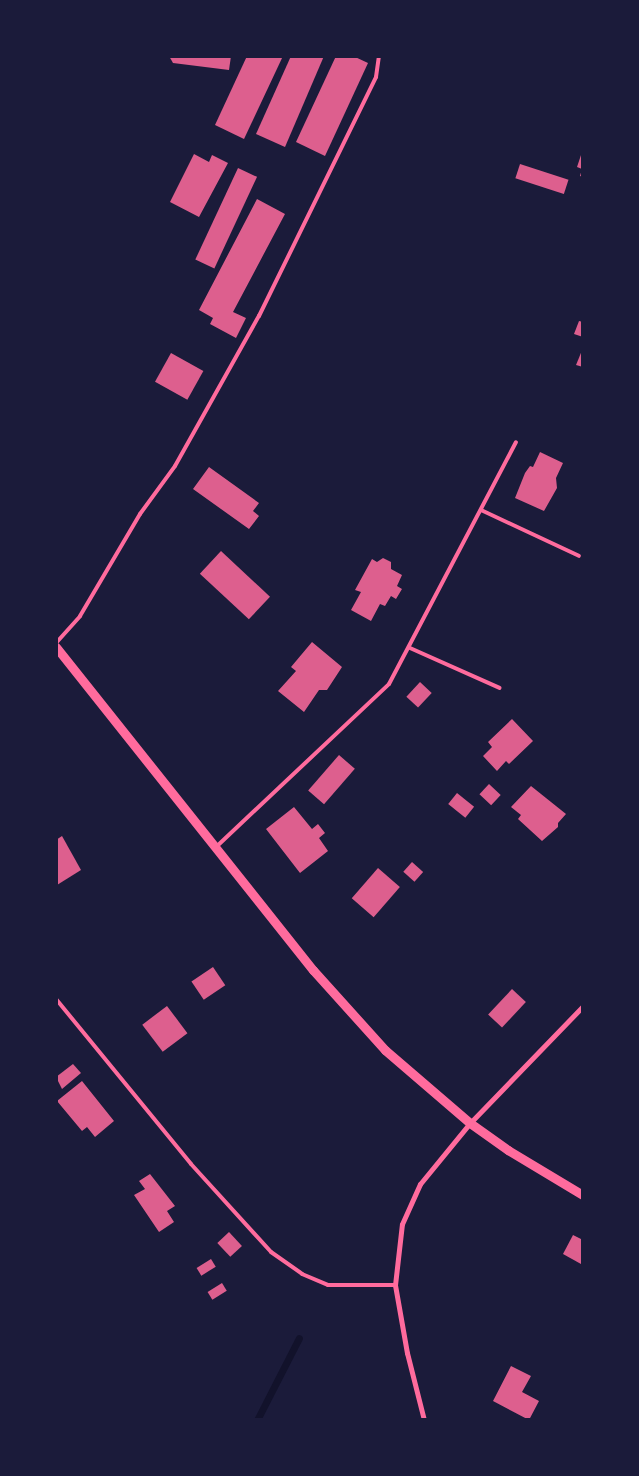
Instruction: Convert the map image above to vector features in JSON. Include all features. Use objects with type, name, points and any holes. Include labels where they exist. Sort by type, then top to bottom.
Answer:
[{"type":"street","points":[[56,647],[344,1007],[406,1069],[470,1123],[508,1150],[583,1196]]},
{"type":"street","points":[[424,1420],[407,1353],[395,1284],[402,1224],[420,1184],[470,1123],[583,1006]]},
{"type":"lane","points":[[56,643],[80,616],[140,514],[176,466],[259,316],[372,86],[379,56]]},
{"type":"lane","points":[[216,848],[377,696],[398,672],[516,442]]},
{"type":"lane","points":[[481,510],[579,556]]},
{"type":"lane","points":[[410,648],[500,688]]},
{"type":"lane","points":[[56,999],[191,1164],[272,1252],[302,1274],[328,1285],[395,1284]]},
{"type":"building","points":[[169,56],[231,56],[229,70],[173,63]]},
{"type":"building","points":[[247,56],[283,56],[244,139],[215,125]]},
{"type":"building","points":[[291,56],[324,56],[285,147],[256,134]]},
{"type":"building","points":[[336,56],[353,56],[368,63],[325,156],[296,142]]},
{"type":"building","points":[[583,149],[583,177],[580,176],[582,169],[577,167]]},
{"type":"building","points":[[194,154],[209,162],[212,155],[228,163],[199,217],[170,202]]},
{"type":"building","points":[[520,164],[569,180],[564,194],[515,178]]},
{"type":"building","points":[[238,168],[257,177],[214,268],[195,260]]},
{"type":"building","points":[[257,199],[285,214],[233,312],[246,318],[236,338],[210,324],[213,318],[199,310]]},
{"type":"building","points":[[579,321],[583,322],[583,337],[574,334]]},
{"type":"building","points":[[583,348],[583,367],[576,365]]},
{"type":"building","points":[[171,353],[203,371],[187,400],[155,382]]},
{"type":"building","points":[[540,452],[563,463],[556,478],[557,488],[544,511],[515,498],[525,473],[530,466],[533,467]]},
{"type":"building","points":[[209,467],[259,503],[253,511],[259,516],[249,529],[193,489]]},
{"type":"building","points":[[221,551],[270,597],[249,619],[200,574]]},
{"type":"building","points":[[383,558],[391,562],[391,569],[402,575],[397,586],[402,589],[396,599],[391,596],[385,606],[380,604],[371,621],[351,610],[361,592],[355,590],[372,559],[377,562]]},
{"type":"building","points":[[312,642],[342,667],[327,690],[319,690],[304,712],[278,691],[296,671],[291,667]]},
{"type":"building","points":[[420,682],[432,693],[418,708],[406,697]]},
{"type":"building","points":[[512,719],[533,741],[509,764],[506,761],[497,771],[483,756],[492,747],[488,742]]},
{"type":"building","points":[[339,755],[355,769],[324,804],[308,790]]},
{"type":"building","points":[[489,784],[501,795],[491,805],[479,794]]},
{"type":"building","points":[[531,786],[566,814],[558,823],[558,827],[542,841],[518,819],[521,815],[511,807]]},
{"type":"building","points":[[457,793],[474,807],[465,818],[448,804]]},
{"type":"building","points":[[294,807],[312,829],[318,824],[325,833],[319,838],[328,851],[300,873],[266,829]]},
{"type":"building","points":[[62,836],[81,870],[57,885],[56,840]]},
{"type":"building","points":[[412,862],[423,872],[414,882],[403,872]]},
{"type":"building","points":[[378,868],[400,887],[374,917],[352,898]]},
{"type":"building","points":[[213,967],[225,985],[204,1000],[191,982]]},
{"type":"building","points":[[512,989],[526,1002],[502,1028],[488,1015]]},
{"type":"building","points":[[167,1006],[187,1033],[163,1052],[142,1025]]},
{"type":"building","points":[[73,1064],[81,1073],[62,1089],[56,1077]]},
{"type":"building","points":[[82,1081],[114,1121],[95,1137],[87,1127],[82,1131],[57,1101]]},
{"type":"building","points":[[150,1174],[175,1206],[167,1211],[174,1222],[159,1232],[134,1195],[145,1189],[139,1181]]},
{"type":"building","points":[[229,1232],[242,1246],[230,1257],[217,1243]]},
{"type":"building","points":[[573,1235],[583,1240],[581,1264],[563,1254]]},
{"type":"building","points":[[211,1259],[216,1267],[201,1276],[197,1268]]},
{"type":"building","points":[[222,1283],[227,1291],[212,1300],[208,1292]]},
{"type":"building","points":[[511,1366],[531,1376],[522,1392],[539,1401],[529,1420],[493,1401]]},
{"type":"waterway","points":[[257,1420],[299,1338]]}]
